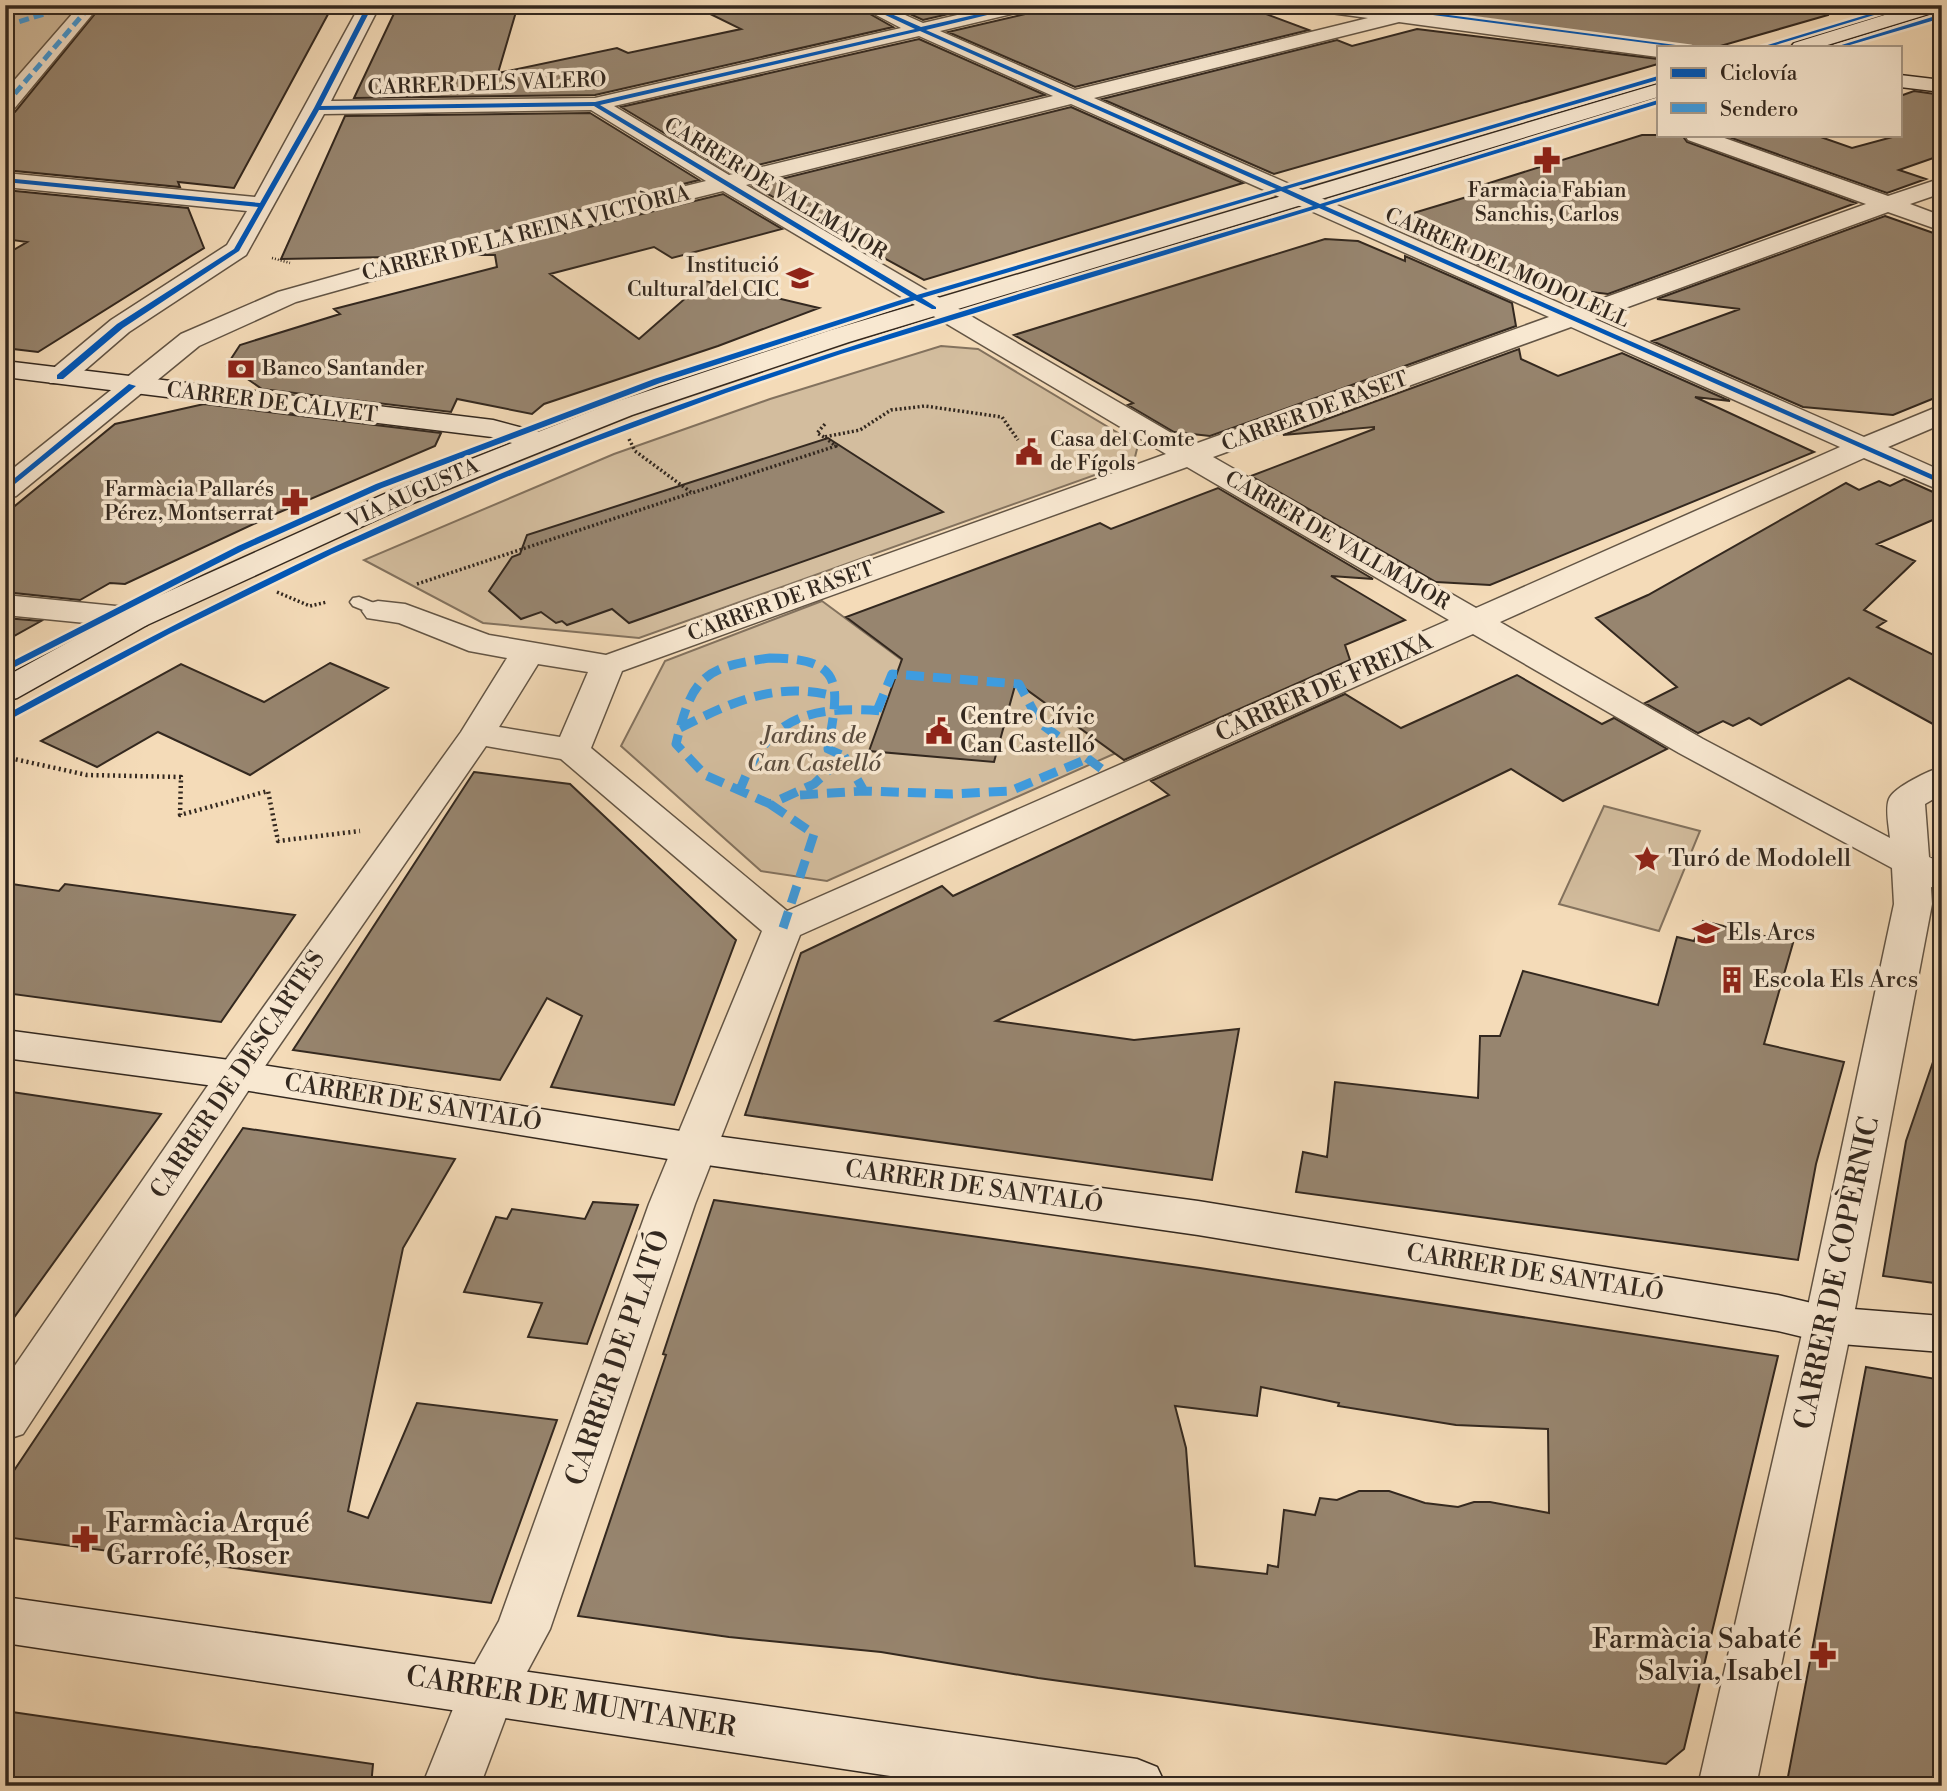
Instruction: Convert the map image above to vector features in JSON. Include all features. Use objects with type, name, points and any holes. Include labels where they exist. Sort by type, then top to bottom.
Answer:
[{"type":"street","points":[[5,105],[91,5]]},
{"type":"street","points":[[60,377],[112,333],[226,260],[244,241],[370,5]]},
{"type":"street","name":"CARRER DEL MODOLELL","points":[[866,5],[1942,482]]},
{"type":"street","name":"CARRER DELS VALERO","points":[[317,108],[596,104],[1026,5]]},
{"type":"street","points":[[1316,5],[1657,51]]},
{"type":"street","points":[[1400,16],[1425,5]]},
{"type":"street","points":[[1804,46],[1892,12],[1938,5]]},
{"type":"street","name":"CARRER DE LA REINA VICTÒRIA","points":[[112,333],[118,344],[137,349],[159,349],[190,340],[251,311],[337,281],[1400,16]]},
{"type":"street","points":[[1902,81],[1942,86]]},
{"type":"street","name":"VIA AUGUSTA","points":[[5,691],[136,618],[402,497],[538,440],[740,368],[1657,90]]},
{"type":"street","name":"CARRER DE VALLMAJOR","points":[[596,104],[731,183],[934,308],[1703,753],[1858,837],[1925,869]]},
{"type":"street","points":[[1699,136],[1942,224]]},
{"type":"street","points":[[5,180],[262,205]]},
{"type":"street","name":"CARRER DE RASET","points":[[608,665],[1942,185]]},
{"type":"street","name":"CARRER DE LA REINA VICTÒRIA","points":[[5,490],[190,340]]},
{"type":"street","name":"CARRER DE CALVET","points":[[5,369],[493,429],[538,440]]},
{"type":"street","name":"CARRER DE FREIXA","points":[[783,928],[1942,413]]},
{"type":"street","points":[[5,605],[136,618]]},
{"type":"street","points":[[368,606],[405,614],[481,644],[608,665],[572,750]]},
{"type":"street","name":"CARRER DE DESCARTES","points":[[5,1420],[237,1075],[477,734],[528,652]]},
{"type":"street","points":[[477,734],[572,750],[783,928]]},
{"type":"street","name":"CARRER DE COPÈRNIC","points":[[1727,1786],[1828,1325],[1913,904],[1925,869],[1906,800],[1942,778]]},
{"type":"street","name":"CARRER DE PLATÓ","points":[[451,1786],[489,1689],[523,1629],[693,1148],[783,928]]},
{"type":"street","name":"CARRER DE SANTALÓ","points":[[5,1044],[237,1075],[693,1148],[1198,1218],[1778,1312],[1828,1325],[1942,1334]]},
{"type":"street","name":"CARRER DE MUNTANER","points":[[5,1620],[1137,1786]]},
{"type":"path","points":[[824,438],[860,430],[891,410],[925,406],[1002,417],[1018,440]]},
{"type":"path","points":[[368,606],[692,493],[836,446],[817,433],[825,424]]},
{"type":"path","points":[[617,430],[629,426]]},
{"type":"path","points":[[629,439],[635,451],[692,493]]},
{"type":"path","points":[[275,591],[300,604]]},
{"type":"path","points":[[5,757],[87,775],[181,777],[180,815],[268,791],[278,841],[364,831]]},
{"type":"green space","points":[[5,5],[80,5],[5,94]]},
{"type":"green space","points":[[941,346],[978,349],[1138,445],[1134,461],[639,638],[483,623],[364,560],[614,454],[770,399]]},
{"type":"green space","name":"Jardins de Can Castelló","points":[[822,601],[925,677],[1019,684],[1116,753],[827,881],[761,871],[621,746],[665,661]]},
{"type":"green space","points":[[1604,806],[1700,831],[1659,931],[1559,904]]},
{"type":"building","points":[[102,5],[333,5],[234,188],[178,182],[180,187],[5,170],[5,116],[15,112]]},
{"type":"building","points":[[398,5],[518,5],[498,73],[617,48],[628,53],[741,29],[692,5],[854,5],[893,27],[595,95],[354,98]]},
{"type":"building","points":[[890,5],[987,5],[923,20]]},
{"type":"building","points":[[1037,5],[1177,5],[1199,13],[1242,5],[1309,30],[1075,87],[948,32],[1034,12]]},
{"type":"building","points":[[1450,5],[1826,5],[1828,15],[1720,46],[1667,46],[1443,13]]},
{"type":"building","points":[[1417,29],[1657,59],[1657,64],[1274,174],[1102,99],[1337,40],[1352,46]]},
{"type":"building","points":[[919,39],[1045,95],[729,172],[621,107]]},
{"type":"building","points":[[1914,91],[1942,95],[1942,155],[1899,170],[1926,179],[1887,193],[1726,136],[1818,136],[1852,148],[1902,136],[1902,95]]},
{"type":"building","points":[[1071,107],[1243,183],[924,280],[753,186]]},
{"type":"building","points":[[590,113],[699,180],[394,257],[281,259],[345,116]]},
{"type":"building","points":[[1642,135],[1657,135],[1683,136],[1687,142],[1856,203],[1608,294],[1523,284],[1408,233],[1410,214],[1480,193],[1470,189]]},
{"type":"building","points":[[5,190],[188,208],[204,248],[38,352],[5,348],[5,255],[27,242],[5,239]]},
{"type":"building","points":[[723,194],[782,229],[672,258],[654,247],[550,274],[639,339],[705,281],[819,308],[718,346],[544,404],[532,414],[457,399],[451,412],[262,389],[227,365],[240,345],[340,314],[334,309],[497,267],[495,255],[475,255]]},
{"type":"building","points":[[1885,216],[1942,236],[1942,395],[1893,415],[1803,407],[1652,341],[1740,309],[1657,299]]},
{"type":"building","points":[[1325,239],[1358,241],[1405,261],[1405,256],[1512,303],[1516,326],[1210,436],[1174,432],[1128,405],[1133,403],[1014,335]]},
{"type":"building","points":[[1519,349],[1521,359],[1558,376],[1622,353],[1730,401],[1695,397],[1814,452],[1490,585],[1436,582],[1251,476],[1374,427],[1283,435]]},
{"type":"building","points":[[204,404],[441,433],[435,446],[273,515],[125,584],[110,583],[80,600],[5,592],[5,514],[115,424]]},
{"type":"building","points":[[828,438],[943,512],[629,623],[612,609],[567,625],[562,621],[556,623],[541,612],[521,619],[489,591],[512,557],[520,554],[527,535]]},
{"type":"building","points":[[1904,479],[1942,496],[1942,516],[1877,544],[1915,561],[1864,610],[1886,621],[1877,627],[1942,659],[1942,729],[1849,678],[1761,725],[1749,718],[1733,726],[1723,721],[1698,733],[1645,703],[1677,687],[1596,618],[1648,595],[1846,483],[1859,490],[1879,481],[1890,486]]},
{"type":"building","points":[[1218,488],[1373,579],[1331,576],[1405,620],[1345,645],[1350,660],[1124,760],[1016,682],[994,762],[869,751],[902,659],[846,617],[1100,523],[1111,529]]},
{"type":"building","points":[[5,618],[41,621],[5,641]]},
{"type":"building","points":[[330,663],[388,688],[250,775],[158,732],[97,767],[41,741],[181,664],[264,702]]},
{"type":"building","points":[[1517,675],[1602,724],[1614,718],[1667,749],[1563,801],[1511,769],[996,1021],[1134,1040],[1239,1029],[1212,1180],[745,1115],[801,953],[942,886],[953,896],[1169,795],[1151,781],[1345,694],[1401,728]]},
{"type":"building","points":[[474,772],[570,784],[736,940],[674,1105],[551,1087],[582,1016],[547,998],[500,1080],[293,1050]]},
{"type":"building","points":[[5,883],[59,891],[65,884],[295,915],[221,1022],[5,993]]},
{"type":"building","points":[[1703,921],[1793,943],[1764,1044],[1844,1062],[1816,1164],[1798,1260],[1296,1192],[1303,1152],[1327,1157],[1335,1082],[1478,1098],[1480,1036],[1500,1036],[1523,971],[1658,1005],[1677,937],[1694,941]]},
{"type":"building","points":[[1934,1059],[1942,1060],[1942,1284],[1883,1276],[1906,1141]]},
{"type":"building","points":[[5,1091],[161,1114],[5,1330]]},
{"type":"building","points":[[243,1128],[455,1159],[403,1248],[348,1511],[368,1518],[417,1403],[557,1420],[491,1603],[5,1537],[5,1484]]},
{"type":"building","points":[[714,1200],[1200,1268],[1778,1356],[1684,1749],[1666,1764],[1038,1678],[881,1652],[729,1637],[578,1616],[666,1355],[663,1354]],"holes":[[[1261,1387],[1339,1403],[1338,1406],[1456,1425],[1548,1429],[1549,1513],[1490,1502],[1474,1502],[1458,1507],[1425,1503],[1389,1491],[1359,1491],[1337,1500],[1320,1498],[1315,1515],[1284,1510],[1278,1567],[1268,1565],[1267,1574],[1195,1566],[1186,1448],[1175,1406],[1257,1416]]]},
{"type":"building","points":[[593,1202],[638,1205],[587,1344],[528,1337],[542,1303],[464,1292],[496,1217],[507,1219],[512,1209],[585,1219]]},
{"type":"building","points":[[1866,1367],[1942,1380],[1942,1786],[1817,1786],[1787,1782]]},
{"type":"building","points":[[5,1711],[373,1764],[371,1786],[5,1786]]},
{"type":"marked path","points":[[5,26],[54,11],[60,5]]},
{"type":"marked path","points":[[5,105],[91,5]]},
{"type":"marked path","points":[[770,804],[717,783],[694,767],[676,744],[683,713],[697,684],[727,667],[770,658],[812,662],[827,671],[835,685],[835,707],[828,749],[844,756],[814,784],[770,804],[814,834],[783,928]]},
{"type":"marked path","points":[[877,711],[892,674],[1019,684],[1040,723],[1103,770]]},
{"type":"marked path","points":[[680,728],[725,707],[776,691],[807,689],[834,696]]},
{"type":"marked path","points":[[739,793],[761,747],[784,725],[799,717],[834,709],[883,711]]},
{"type":"marked path","points":[[844,756],[864,791]]},
{"type":"marked path","points":[[800,795],[864,791],[952,794],[1010,791],[1087,759]]},
{"type":"cycle path","points":[[60,377],[120,326],[237,250],[317,108],[370,5]]},
{"type":"cycle path","points":[[866,5],[1942,482]]},
{"type":"cycle path","points":[[317,108],[595,104],[1026,5]]},
{"type":"cycle path","points":[[1359,5],[1680,46]]},
{"type":"cycle path","points":[[1767,46],[1905,5]]},
{"type":"cycle path","points":[[1841,46],[1942,16]]},
{"type":"cycle path","points":[[5,669],[241,548],[379,486],[657,381],[916,297],[1657,78]]},
{"type":"cycle path","points":[[5,719],[166,632],[330,552],[496,478],[666,412],[897,334],[1657,102]]},
{"type":"cycle path","points":[[595,104],[934,308]]},
{"type":"cycle path","points":[[5,180],[262,205]]},
{"type":"cycle path","points":[[5,490],[132,386]]},
{"type":"place","name":"Farmàcia Fabian Sanchis, Carlos","points":[[1547,160]]},
{"type":"place","name":"Institució Cultural del CIC","points":[[800,278]]},
{"type":"place","name":"Banco Santander","points":[[241,369]]},
{"type":"place","name":"Casa del Comte de Fígols","points":[[1029,452]]},
{"type":"place","name":"Farmàcia Pallarés Pérez, Montserrat","points":[[295,502]]},
{"type":"place","name":"Centre Cívic Can Castelló","points":[[939,731]]},
{"type":"place","name":"Turó de Modolell","points":[[1647,859]]},
{"type":"place","name":"Els Arcs","points":[[1706,933]]},
{"type":"place","name":"Escola Els Arcs","points":[[1732,980]]},
{"type":"place","name":"Farmàcia Arqué Garrofé, Roser","points":[[85,1539]]},
{"type":"place","name":"Farmàcia Sabaté Salvia, Isabel","points":[[1823,1655]]}]
